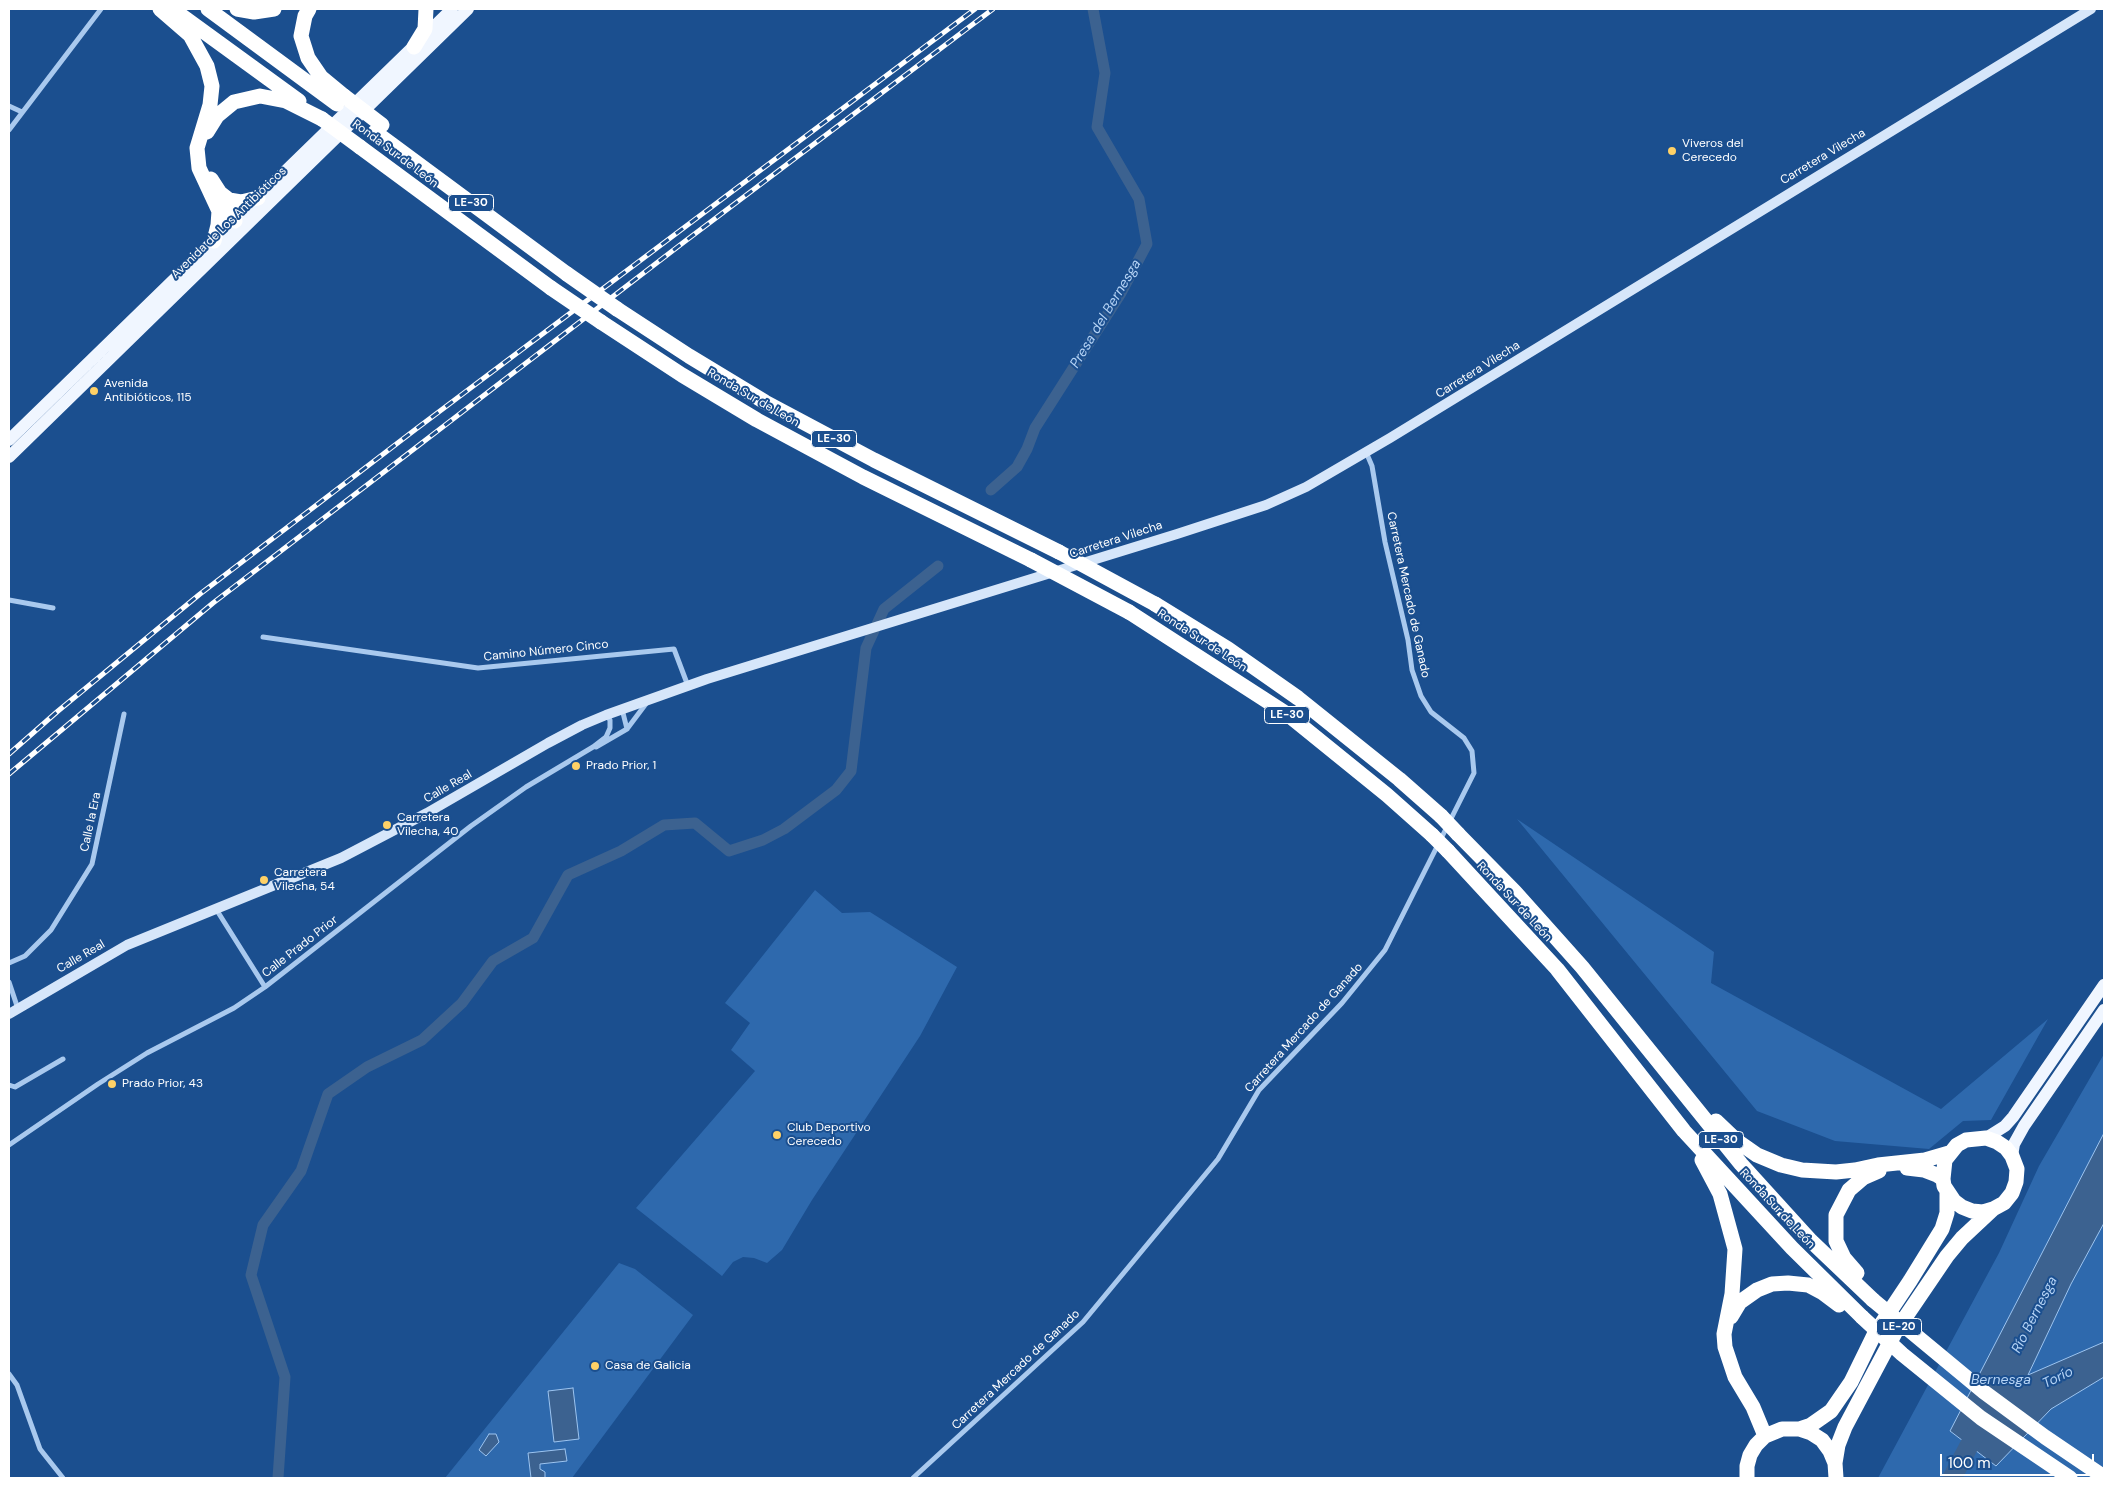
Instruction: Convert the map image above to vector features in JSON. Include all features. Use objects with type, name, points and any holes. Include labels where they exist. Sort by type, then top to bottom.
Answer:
[{"type":"highway","points":[[160,9],[190,35],[207,66],[212,86],[210,105],[198,148],[199,168],[224,205],[234,209],[235,221]]},
{"type":"highway","name":"Ronda Sur de León","points":[[172,9],[551,288],[682,375],[765,424],[863,477],[1031,560],[1129,612],[1287,714],[1387,795],[1432,835],[1557,969],[1684,1131],[1792,1248],[1862,1317],[1902,1354],[1981,1418],[2070,1478]]},
{"type":"highway","name":"Ronda Sur de León","points":[[208,9],[341,100],[378,128],[391,144],[567,274],[690,356],[765,402],[874,460],[1059,552],[1155,604],[1228,649],[1298,698],[1399,779],[1441,816],[1515,892],[1582,967],[1741,1164],[1811,1241],[1910,1330],[1984,1392],[2104,1477]]},
{"type":"highway","points":[[237,9],[254,12],[274,9]]},
{"type":"highway","points":[[309,9],[305,16],[301,36],[308,58],[321,77],[341,100]]},
{"type":"highway","points":[[414,47],[425,28],[426,9]]},
{"type":"highway","points":[[214,242],[224,205],[220,193],[211,180],[204,156],[207,132],[217,116],[234,102],[260,96],[286,101],[322,118]]},
{"type":"highway","points":[[224,205],[258,198]]},
{"type":"highway","points":[[1582,967],[1622,1005],[1715,1121],[1737,1141],[1757,1155],[1781,1165],[1802,1170],[1836,1172],[1925,1160],[1950,1153]]},
{"type":"highway","points":[[1684,1131],[1720,1194],[1735,1249],[1732,1294],[1725,1327],[1725,1347],[1735,1377],[1753,1407],[1765,1436]]},
{"type":"highway","points":[[1875,1297],[1844,1258],[1836,1241],[1836,1215],[1843,1198],[1863,1178],[1885,1170],[1917,1168],[1937,1175],[1954,1201],[1972,1211],[1983,1212],[2004,1203],[2012,1194],[2016,1182],[2017,1169],[2012,1156],[1997,1142],[1986,1138],[1966,1140],[1957,1146],[1945,1160],[1945,1186]]},
{"type":"highway","name":"LE-20","points":[[1799,1429],[1811,1425],[1831,1411],[1847,1389],[1874,1335],[1942,1229],[1947,1213],[1945,1186]]},
{"type":"highway","name":"LE-20","points":[[1835,1463],[1838,1445],[1845,1427],[1896,1331],[1947,1256],[1962,1238],[1993,1209]]},
{"type":"highway","points":[[1725,1327],[1740,1302],[1772,1284],[1788,1282],[1808,1285],[1823,1293],[1849,1312],[1862,1317]]},
{"type":"highway","points":[[1753,1407],[1772,1425],[1782,1429],[1799,1429],[1811,1433],[1822,1440],[1830,1451],[1835,1463],[1836,1478]]},
{"type":"highway","points":[[1747,1478],[1747,1466],[1756,1444],[1765,1436],[1782,1429]]},
{"type":"main road","name":"Avenida de Los Antibióticos","points":[[9,440],[453,9]]},
{"type":"main road","points":[[387,88],[406,62],[453,15],[453,9]]},
{"type":"main road","name":"Avenida de Los Antibióticos","points":[[9,458],[468,9]]},
{"type":"main road","points":[[128,341],[143,319],[226,237],[235,221],[249,214],[324,143],[351,123]]},
{"type":"main road","points":[[9,449],[50,409],[63,388]]},
{"type":"main road","points":[[1986,1138],[2005,1126],[2013,1117],[2104,985]]},
{"type":"main road","points":[[2012,1156],[2014,1144],[2024,1126],[2104,1010]]},
{"type":"street","points":[[9,130],[101,9]]},
{"type":"street","name":"Carretera Vilecha","points":[[828,642],[1266,504],[1306,487],[2091,9]]},
{"type":"street","points":[[9,106],[22,112]]},
{"type":"street","name":"Carretera Mercado de Ganado","points":[[913,1478],[1083,1322],[1218,1159],[1259,1090],[1342,1003],[1385,950],[1474,773],[1472,751],[1464,738],[1431,712],[1421,696],[1412,670],[1408,640],[1385,542],[1373,474],[1366,452]]},
{"type":"street","points":[[9,600],[53,608]]},
{"type":"street","name":"Camino Número Cinco","points":[[263,636],[478,668],[674,649],[688,686]]},
{"type":"street","name":"Calle Real","points":[[9,1014],[127,945],[341,858],[427,813],[582,725],[688,686],[828,642]]},
{"type":"street","name":"Calle Prado Prior","points":[[593,748],[601,746],[627,729],[649,700]]},
{"type":"street","points":[[622,709],[627,729]]},
{"type":"street","name":"Calle la Era","points":[[9,963],[25,956],[52,930],[92,864],[124,714]]},
{"type":"street","name":"Calle Prado Prior","points":[[9,1145],[139,1058],[234,1008],[265,987],[471,826],[526,787],[593,748],[606,737],[610,728],[610,720],[606,715]]},
{"type":"street","points":[[216,908],[265,987]]},
{"type":"street","points":[[9,982],[18,1008]]},
{"type":"street","points":[[9,1084],[15,1088],[63,1059]]},
{"type":"street","points":[[9,1374],[17,1385],[40,1449],[64,1478]]},
{"type":"shaded area","points":[[1517,819],[1714,952],[1711,983],[1941,1109],[2048,1019],[1991,1120],[1963,1121],[1929,1149],[1835,1141],[1757,1111]]},
{"type":"shaded area","name":"Club Deportivo Cerecedo","points":[[815,890],[842,913],[870,912],[957,967],[920,1036],[812,1200],[782,1250],[767,1263],[754,1258],[743,1257],[733,1262],[722,1276],[636,1208],[755,1071],[731,1050],[750,1023],[725,1003]]},
{"type":"shaded area","points":[[2104,1054],[2104,1476],[2095,1478],[1878,1478],[1999,1253],[2039,1166]]},
{"type":"shaded area","name":"Casa de Galicia","points":[[619,1263],[635,1269],[693,1315],[572,1478],[445,1478]]},
{"type":"water","name":"Bernesga","points":[[2104,1133],[2104,1223],[2071,1284],[2028,1375],[2104,1342],[2104,1377],[2051,1409],[1996,1466],[1950,1431]]},
{"type":"water","points":[[573,1388],[579,1439],[554,1442],[548,1391]]},
{"type":"water","points":[[489,1434],[496,1434],[499,1442],[486,1456],[479,1450]]},
{"type":"water","points":[[565,1449],[567,1461],[540,1464],[540,1469],[545,1472],[545,1478],[531,1478],[528,1453]]},
{"type":"waterway","name":"Presa del Bernesga","points":[[991,490],[1017,467],[1027,449],[1035,428],[1121,293],[1147,244],[1139,199],[1097,127],[1105,73],[1093,9]]},
{"type":"waterway","name":"Presa del Bernesga","points":[[278,1478],[285,1377],[251,1275],[263,1225],[301,1171],[328,1094],[367,1067],[422,1040],[462,1003],[493,961],[533,938],[568,875],[621,851],[664,825],[695,823],[729,851],[763,840],[784,829],[836,790],[851,771],[866,648],[884,609],[938,566]]},
{"type":"waterway","name":"Río Bernesga","points":[[1952,1478],[1981,1423]]},
{"type":"railway","points":[[9,754],[200,594],[416,429],[975,9]]},
{"type":"railway","points":[[9,774],[213,603],[684,242],[993,9]]},
{"type":"place","name":"Viveros del Cerecedo","points":[[1672,151]]},
{"type":"place","name":"Avenida Antibióticos, 115","points":[[94,391]]},
{"type":"place","name":"Prado Prior, 1","points":[[576,766]]},
{"type":"place","name":"Carretera Vilecha, 40","points":[[387,825]]},
{"type":"place","name":"Carretera Vilecha, 54","points":[[264,880]]},
{"type":"place","name":"Prado Prior, 43","points":[[112,1084]]},
{"type":"place","name":"Club Deportivo Cerecedo","points":[[777,1135]]},
{"type":"place","name":"Casa de Galicia","points":[[595,1366]]},
{"type":"water label","name":"Torío","points":[[2058,1378]]}]
